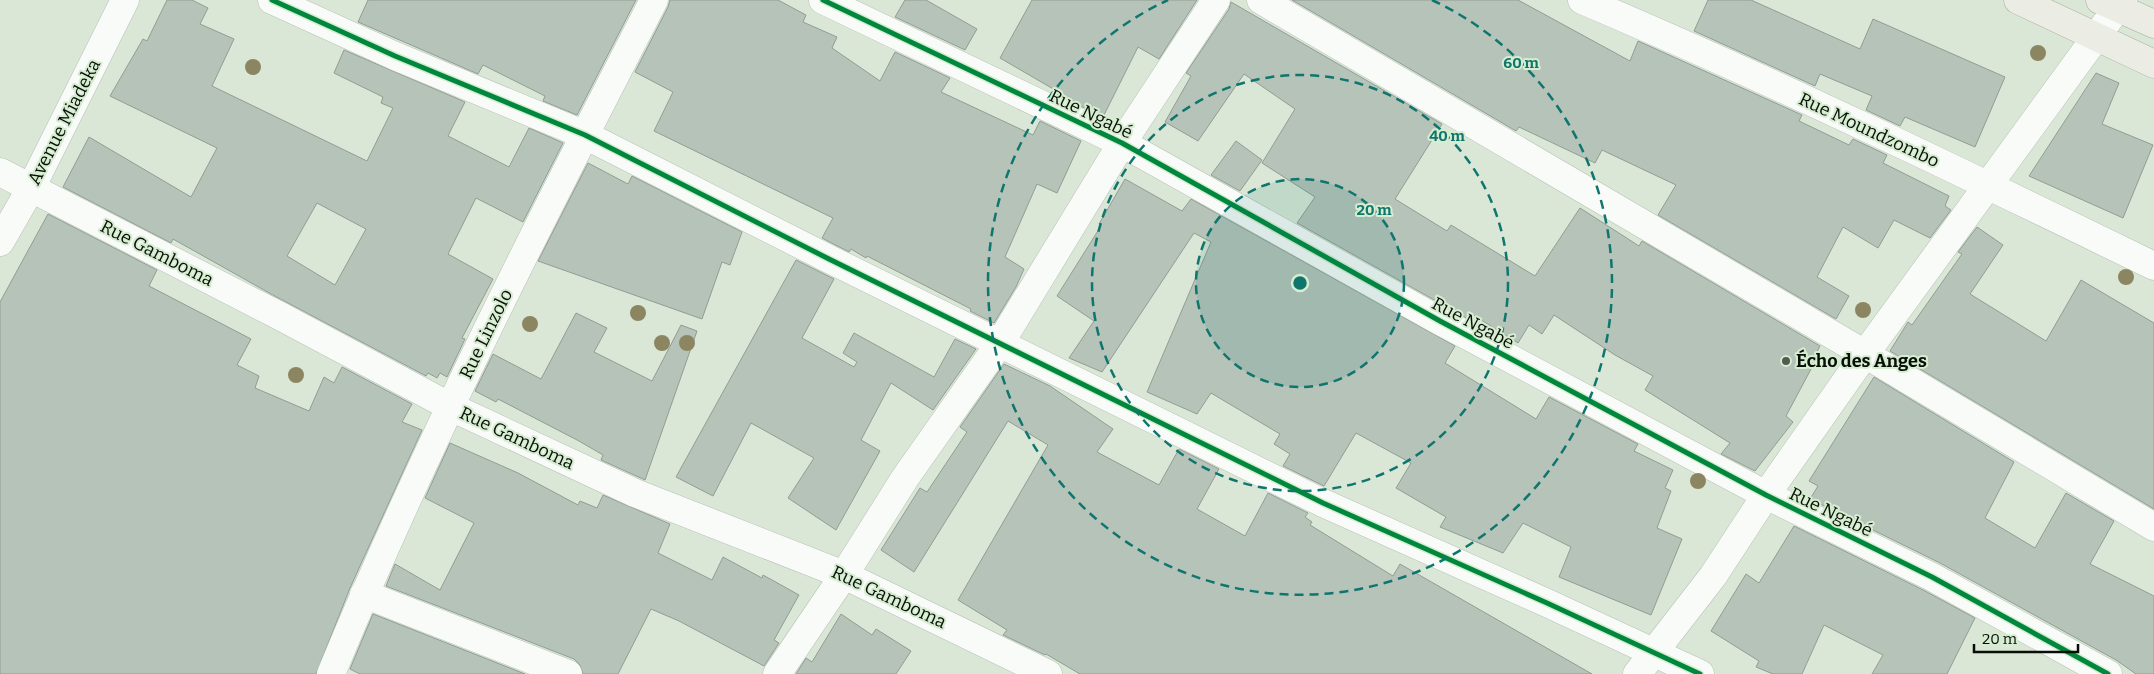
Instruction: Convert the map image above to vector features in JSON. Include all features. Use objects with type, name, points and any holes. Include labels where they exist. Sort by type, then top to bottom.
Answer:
[{"type":"main road","points":[[2018,0],[2154,64]]},
{"type":"main road","points":[[2113,3],[2154,24]]},
{"type":"street","name":"Avenue Miadeka","points":[[0,242],[31,188],[125,0]]},
{"type":"street","points":[[272,0],[395,56],[585,135],[820,255],[1323,503],[1654,651],[1700,674]]},
{"type":"street","name":"Rue Linzolo","points":[[331,674],[364,594],[450,407],[654,0]]},
{"type":"street","name":"Rue Ngabé","points":[[823,0],[1122,143],[1440,321],[1766,495],[1932,577],[2108,674]]},
{"type":"street","points":[[777,674],[844,575],[905,478],[1000,343],[1122,143],[1216,0]]},
{"type":"street","points":[[1261,0],[1866,354],[2154,527]]},
{"type":"street","name":"Rue Moundzombo","points":[[1582,0],[1675,39],[2154,266]]},
{"type":"street","points":[[1637,674],[1713,576],[1766,495],[1866,354],[2098,37],[2113,3]]},
{"type":"street","name":"Rue Gamboma","points":[[0,172],[450,407],[635,493],[844,575],[1048,674]]},
{"type":"street","points":[[364,594],[568,674]]},
{"type":"building","points":[[167,0],[192,0],[208,8],[200,24],[234,39],[212,86],[367,161],[393,108],[381,103],[383,97],[334,73],[344,50],[465,102],[448,136],[509,167],[529,128],[563,143],[523,222],[476,198],[448,254],[493,279],[462,338],[465,339],[447,377],[440,373],[437,378],[428,373],[426,376],[271,294],[173,239],[171,243],[63,187],[89,137],[191,197],[217,148],[110,96],[143,39],[147,41]],"holes":[[[317,203],[366,229],[335,285],[287,256]]]},
{"type":"building","points":[[368,0],[636,0],[577,115],[543,101],[545,96],[483,65],[478,74],[358,22]]},
{"type":"building","points":[[670,0],[778,0],[806,15],[803,22],[837,37],[832,48],[880,81],[895,52],[950,78],[941,92],[1033,135],[1040,121],[1081,141],[1057,193],[1037,184],[1005,257],[1024,269],[1016,287],[994,323],[970,311],[971,309],[867,256],[866,258],[851,249],[849,252],[822,238],[833,218],[654,131],[673,92],[635,72]]},
{"type":"building","points":[[905,0],[926,0],[977,29],[965,50],[895,17]]},
{"type":"building","points":[[1032,0],[1197,0],[1159,59],[1138,47],[1103,117],[1054,93],[1055,90],[1000,58]]},
{"type":"building","points":[[1292,0],[1518,0],[1630,61],[1638,41],[1802,115],[1799,121],[1849,145],[1853,139],[1887,155],[1883,163],[1949,196],[1945,206],[1951,210],[1930,238],[1894,220],[1878,248],[1843,227],[1817,277],[1849,296],[1836,319],[1658,215],[1676,185],[1602,150],[1595,163],[1519,127],[1516,131]]},
{"type":"building","points":[[1708,0],[1751,0],[1860,49],[1873,19],[2005,77],[1975,147],[1905,117],[1900,126],[1866,110],[1872,96],[1820,74],[1815,86],[1694,31]]},
{"type":"building","points":[[1231,2],[1442,124],[1395,199],[1447,231],[1451,225],[1535,276],[1580,208],[1639,246],[1642,241],[1820,346],[1816,354],[1818,356],[1786,416],[1793,422],[1755,471],[1721,454],[1730,443],[1645,390],[1653,376],[1615,355],[1554,315],[1542,334],[1529,325],[1518,343],[1473,315],[1470,320],[1297,223],[1315,197],[1262,163],[1295,109],[1244,74],[1198,141],[1165,122],[1191,76],[1186,73],[1229,9]]},
{"type":"building","points":[[2096,73],[2119,83],[2102,124],[2153,145],[2123,218],[2029,176]]},
{"type":"building","points":[[1236,141],[1262,160],[1240,191],[1211,175]]},
{"type":"building","points":[[588,163],[628,184],[632,176],[742,232],[730,265],[722,262],[702,319],[538,261]]},
{"type":"building","points":[[1125,179],[1182,211],[1191,199],[1455,346],[1445,363],[1536,419],[1549,397],[1638,444],[1634,451],[1673,470],[1665,488],[1671,491],[1657,528],[1682,539],[1651,615],[1559,577],[1571,547],[1523,523],[1503,553],[1440,527],[1446,517],[1396,488],[1411,463],[1356,433],[1324,486],[1283,466],[1290,454],[1274,444],[1280,434],[1211,393],[1197,414],[1147,392],[1211,242],[1194,233],[1102,372],[1069,358],[1094,321],[1057,296],[1101,226],[1099,224]]},
{"type":"building","points":[[48,214],[157,270],[149,286],[251,339],[237,365],[259,376],[255,388],[309,411],[324,377],[334,383],[342,367],[412,404],[402,422],[422,430],[350,588],[316,674],[0,674],[0,302]]},
{"type":"building","points":[[1977,227],[2003,245],[1970,294],[2046,341],[2081,280],[2154,323],[2154,509],[1890,351],[1908,322],[1912,325],[1962,254],[1958,252]]},
{"type":"building","points":[[796,260],[834,279],[802,338],[854,367],[857,362],[843,353],[854,333],[934,377],[955,339],[976,349],[933,410],[891,383],[861,440],[880,451],[836,530],[788,498],[814,458],[751,423],[713,496],[676,477]]},
{"type":"building","points":[[576,313],[607,328],[594,352],[652,381],[681,325],[697,331],[645,480],[601,460],[603,455],[579,441],[498,399],[496,402],[475,391],[493,354],[541,379]]},
{"type":"building","points":[[1004,364],[1050,386],[1113,429],[1097,452],[1159,485],[1179,449],[1219,469],[1197,509],[1245,536],[1268,493],[1308,513],[1305,517],[1312,522],[1310,525],[1393,576],[1400,564],[1592,674],[1080,674],[1046,654],[1003,635],[1007,630],[958,600],[1048,445],[1008,421],[914,572],[881,550],[920,488],[927,492],[967,432],[960,427]]},
{"type":"building","points":[[1874,377],[2014,462],[1985,518],[2035,548],[2066,493],[2114,521],[2090,564],[2154,596],[2154,674],[2136,674],[2116,660],[1940,563],[1810,499],[1818,486],[1809,481]]},
{"type":"building","points":[[450,443],[518,473],[578,505],[580,501],[597,508],[603,495],[670,524],[658,553],[712,580],[723,557],[762,578],[763,575],[799,595],[774,640],[779,643],[764,666],[679,621],[651,609],[618,674],[583,674],[580,665],[574,659],[386,586],[395,564],[440,590],[474,523],[425,498]]},
{"type":"building","points":[[1794,526],[1975,618],[1947,674],[1872,674],[1883,655],[1824,625],[1802,674],[1773,674],[1756,667],[1759,661],[1711,631],[1746,574],[1759,583]]},
{"type":"building","points":[[373,614],[525,674],[360,674],[350,669]]},
{"type":"building","points":[[841,614],[872,635],[876,629],[911,651],[896,674],[796,674],[806,658],[812,662]]},
{"type":"cycle path","points":[[272,0],[395,56],[585,135],[829,259],[1323,503],[1700,674]]},
{"type":"cycle path","points":[[823,0],[1122,143],[1440,321],[1766,495],[1932,577],[2108,674]]},
{"type":"place","name":"Écho des Anges","points":[[1786,361]]}]
